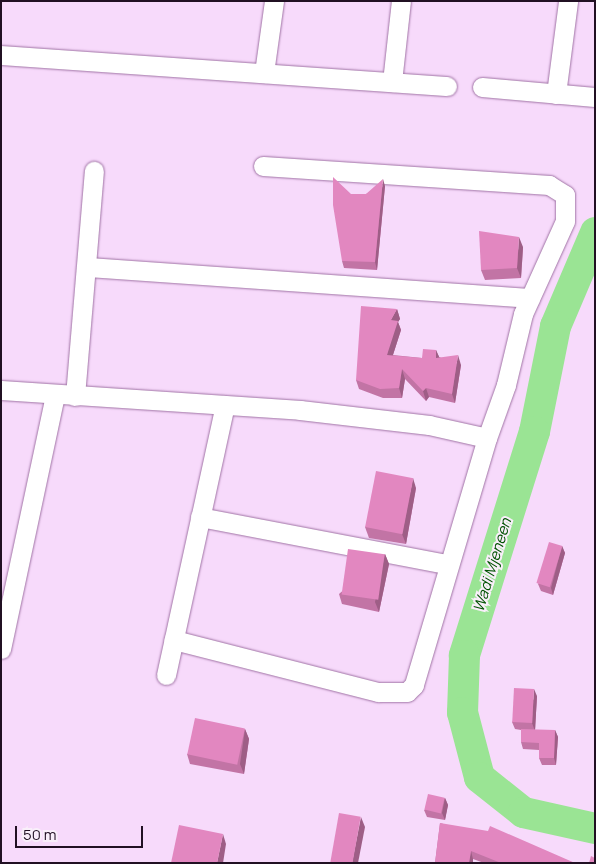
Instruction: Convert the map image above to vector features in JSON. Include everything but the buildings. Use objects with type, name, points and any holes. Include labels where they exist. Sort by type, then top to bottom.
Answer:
[{"type":"street","points":[[264,73],[274,1]]},
{"type":"street","points":[[392,82],[401,1]]},
{"type":"street","points":[[556,94],[568,1]]},
{"type":"street","points":[[1,55],[447,86]]},
{"type":"street","points":[[482,86],[595,97]]},
{"type":"street","points":[[174,640],[378,692],[407,692],[414,685],[447,564],[530,298],[565,221],[565,195],[558,188],[263,166]]},
{"type":"street","points":[[75,396],[94,171]]},
{"type":"street","points":[[87,267],[530,298]]},
{"type":"street","points":[[1,390],[225,405],[429,425],[487,438]]},
{"type":"street","points":[[1,649],[55,395]]},
{"type":"street","points":[[166,674],[225,405]]},
{"type":"street","points":[[200,517],[447,564]]},
{"type":"waterway","name":"Wadi Mjeneen","points":[[595,232],[555,326],[534,431],[464,655],[462,712],[479,777],[523,812],[595,828]]}]
